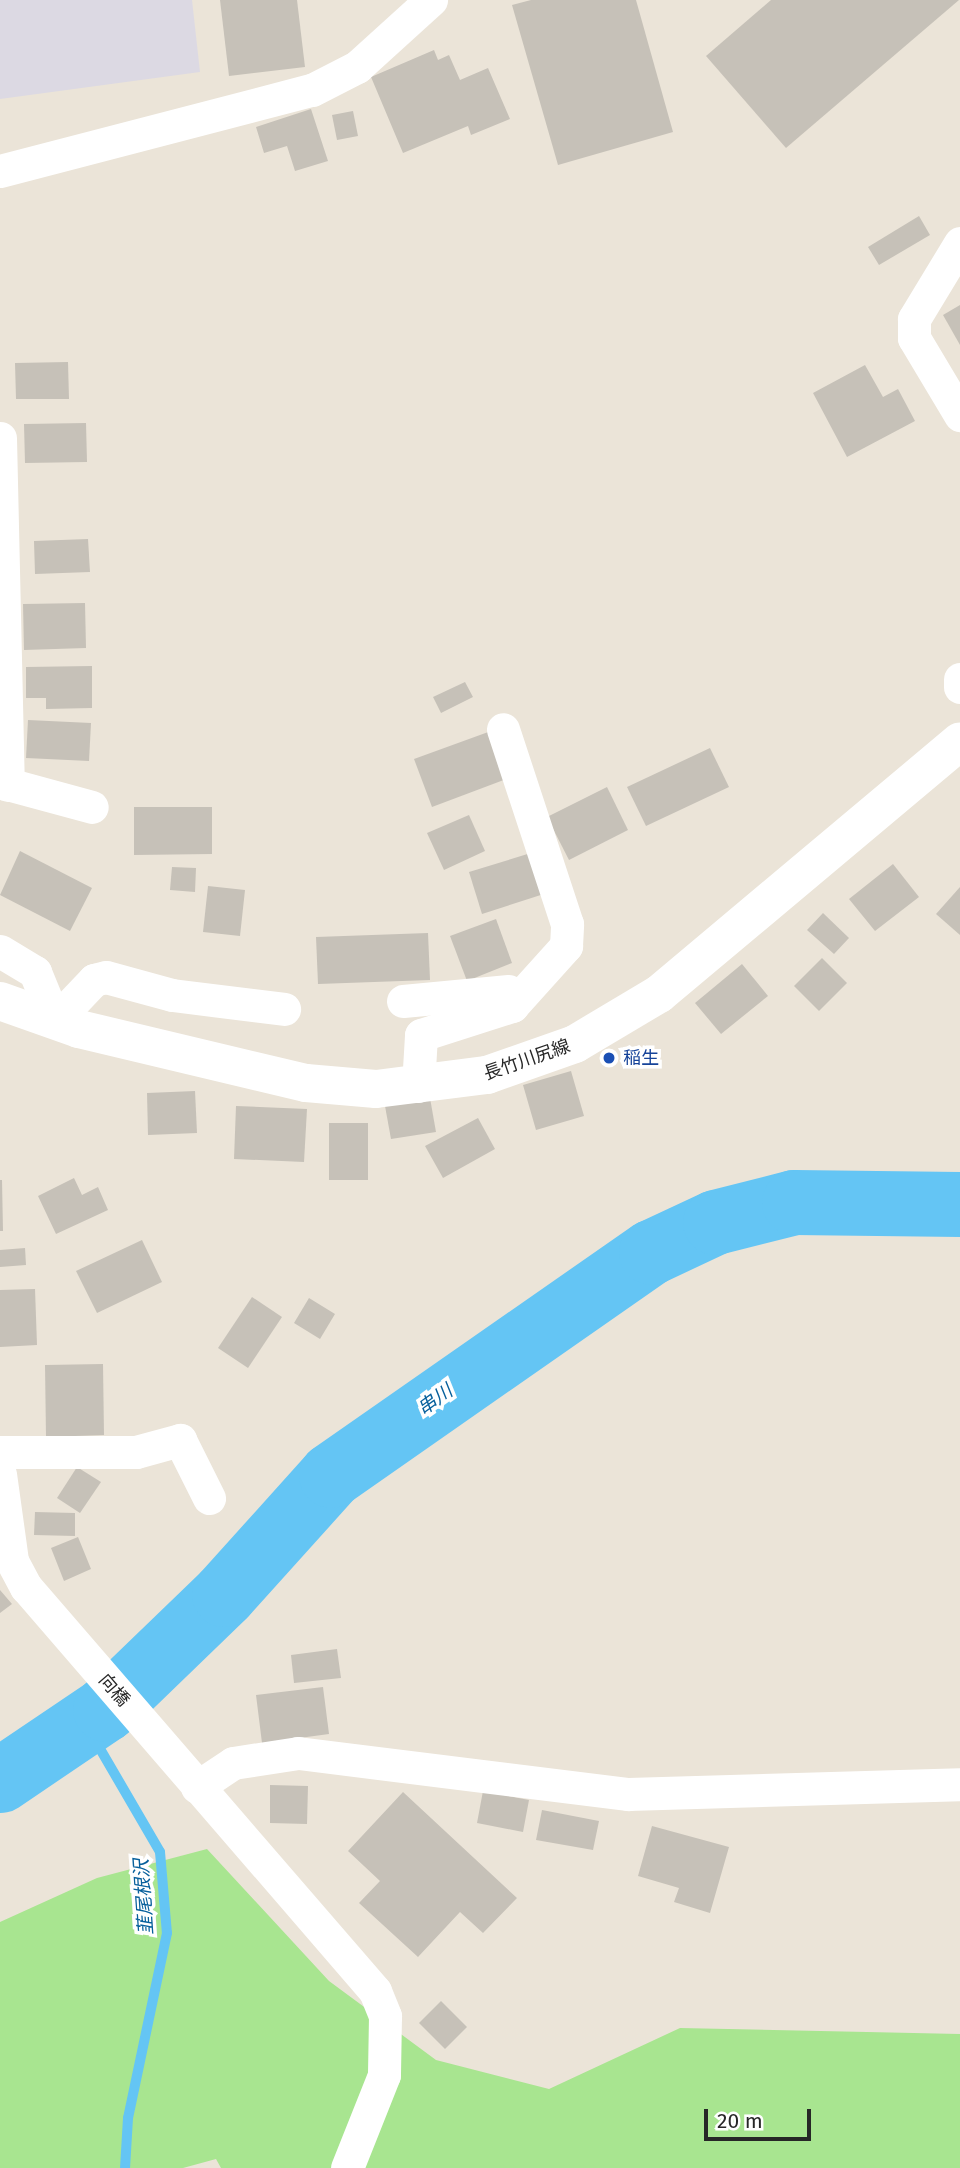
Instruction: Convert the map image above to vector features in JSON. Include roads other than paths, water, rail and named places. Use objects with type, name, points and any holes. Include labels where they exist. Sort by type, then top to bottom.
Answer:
[{"type":"main road","name":"長竹川尻線","points":[[0,1001],[55,1021],[268,1076],[348,1088],[418,1086],[519,1066],[630,1014],[687,974],[960,740]]},
{"type":"street","points":[[0,171],[312,90],[357,67],[431,0]]},
{"type":"street","points":[[960,243],[914,319],[914,338],[960,415]]},
{"type":"street","points":[[0,438],[4,783],[92,807]]},
{"type":"street","points":[[960,679],[960,687]]},
{"type":"street","points":[[418,1086],[421,1035],[512,1006],[566,946],[567,924],[503,729]]},
{"type":"street","points":[[0,951],[35,972],[55,1021],[94,980],[106,977],[172,995],[284,1009]]},
{"type":"street","points":[[403,1002],[528,987]]},
{"type":"street","points":[[0,1452],[136,1452],[180,1440],[209,1498]]},
{"type":"street","name":"向橋","points":[[0,1474],[12,1560],[69,1639],[375,1991],[388,2043],[384,2075],[347,2168]]},
{"type":"street","points":[[197,1787],[233,1763],[298,1753],[628,1794],[960,1784]]},
{"type":"waterway","name":"串川","points":[[0,1780],[105,1709],[224,1594],[331,1475],[651,1252],[715,1222],[794,1202],[960,1204]]},
{"type":"waterway","name":"韮尾根沢","points":[[85,1723],[160,1852],[167,1933],[128,2118],[125,2168]]},
{"type":"place","name":"稲生","points":[[609,1058]]}]
